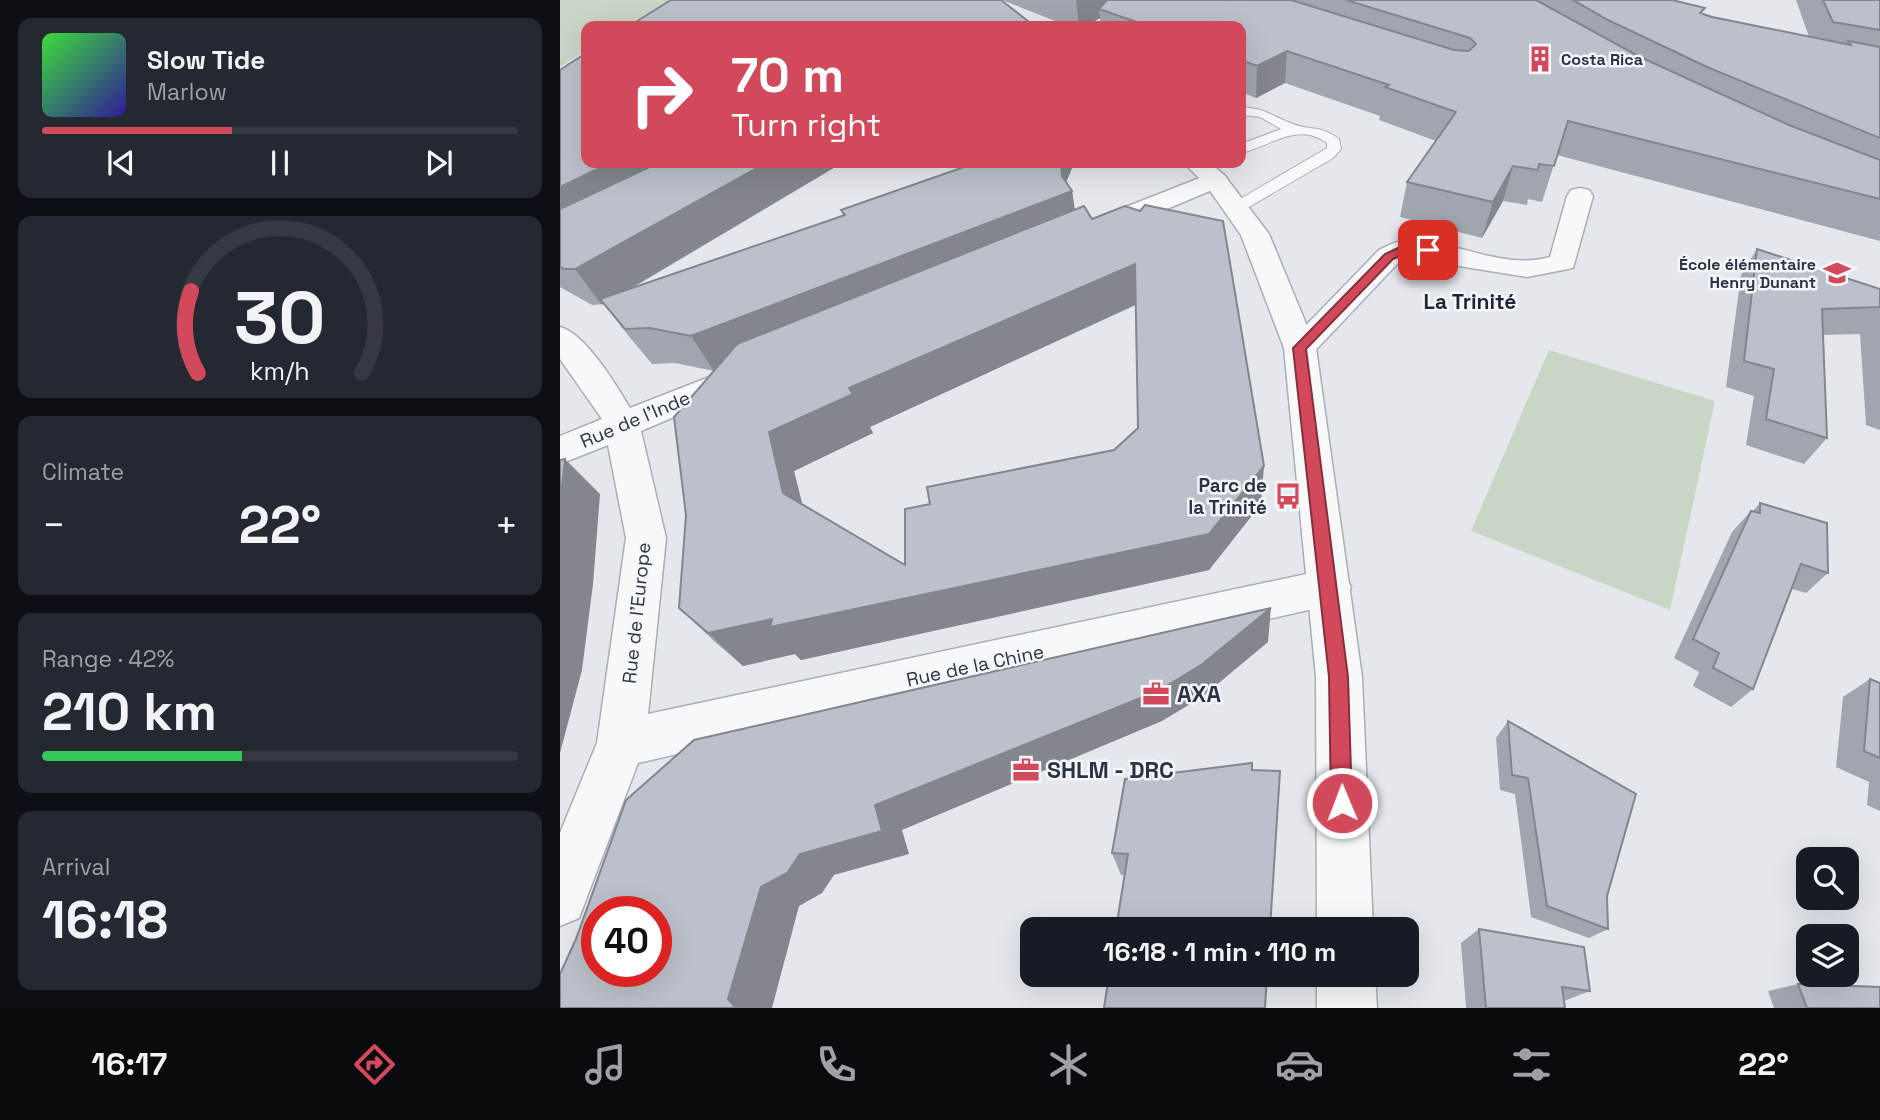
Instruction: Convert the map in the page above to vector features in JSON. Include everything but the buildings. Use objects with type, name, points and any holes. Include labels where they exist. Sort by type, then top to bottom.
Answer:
[{"type":"street","points":[[1058,244],[1210,176],[1255,234],[1300,348],[1339,677],[1345,917]]},
{"type":"street","points":[[1300,348],[1389,256],[1404,249],[1524,269],[1549,268],[1563,262],[1580,196]]},
{"type":"street","name":"Rue de l'Europe","points":[[560,337],[600,386],[622,424],[646,538],[621,743],[560,899]]},
{"type":"street","name":"Rue de l'Inde","points":[[560,451],[768,365]]},
{"type":"street","name":"Rue de la Chine","points":[[621,743],[1330,587]]},
{"type":"street","points":[[1346,987],[1347,1008]]},
{"type":"lane","points":[[1246,111],[1263,113],[1293,130]]},
{"type":"lane","points":[[1210,176],[1328,155],[1334,149],[1334,142],[1329,137],[1308,129],[1293,130],[1246,147]]},
{"type":"green space","points":[[560,0],[670,0],[634,21],[581,21],[581,53],[560,67]]},
{"type":"green space","points":[[1549,350],[1715,401],[1670,610],[1471,531]]},
{"type":"place","name":"Costa Rica","points":[[1540,59]]},
{"type":"place","name":"École élémentaire Henry Dunant","points":[[1837,273]]},
{"type":"place","name":"Parc de la Trinité","points":[[1288,496]]},
{"type":"place","name":"AXA","points":[[1156,694]]},
{"type":"place","name":"SHLM - DRC","points":[[1026,770]]},
{"type":"district","name":"La Trinité","points":[[1470,302]]},
{"type":"route","points":[[1342,803],[1339,677],[1300,348],[1389,256],[1404,249],[1428,250]]}]
